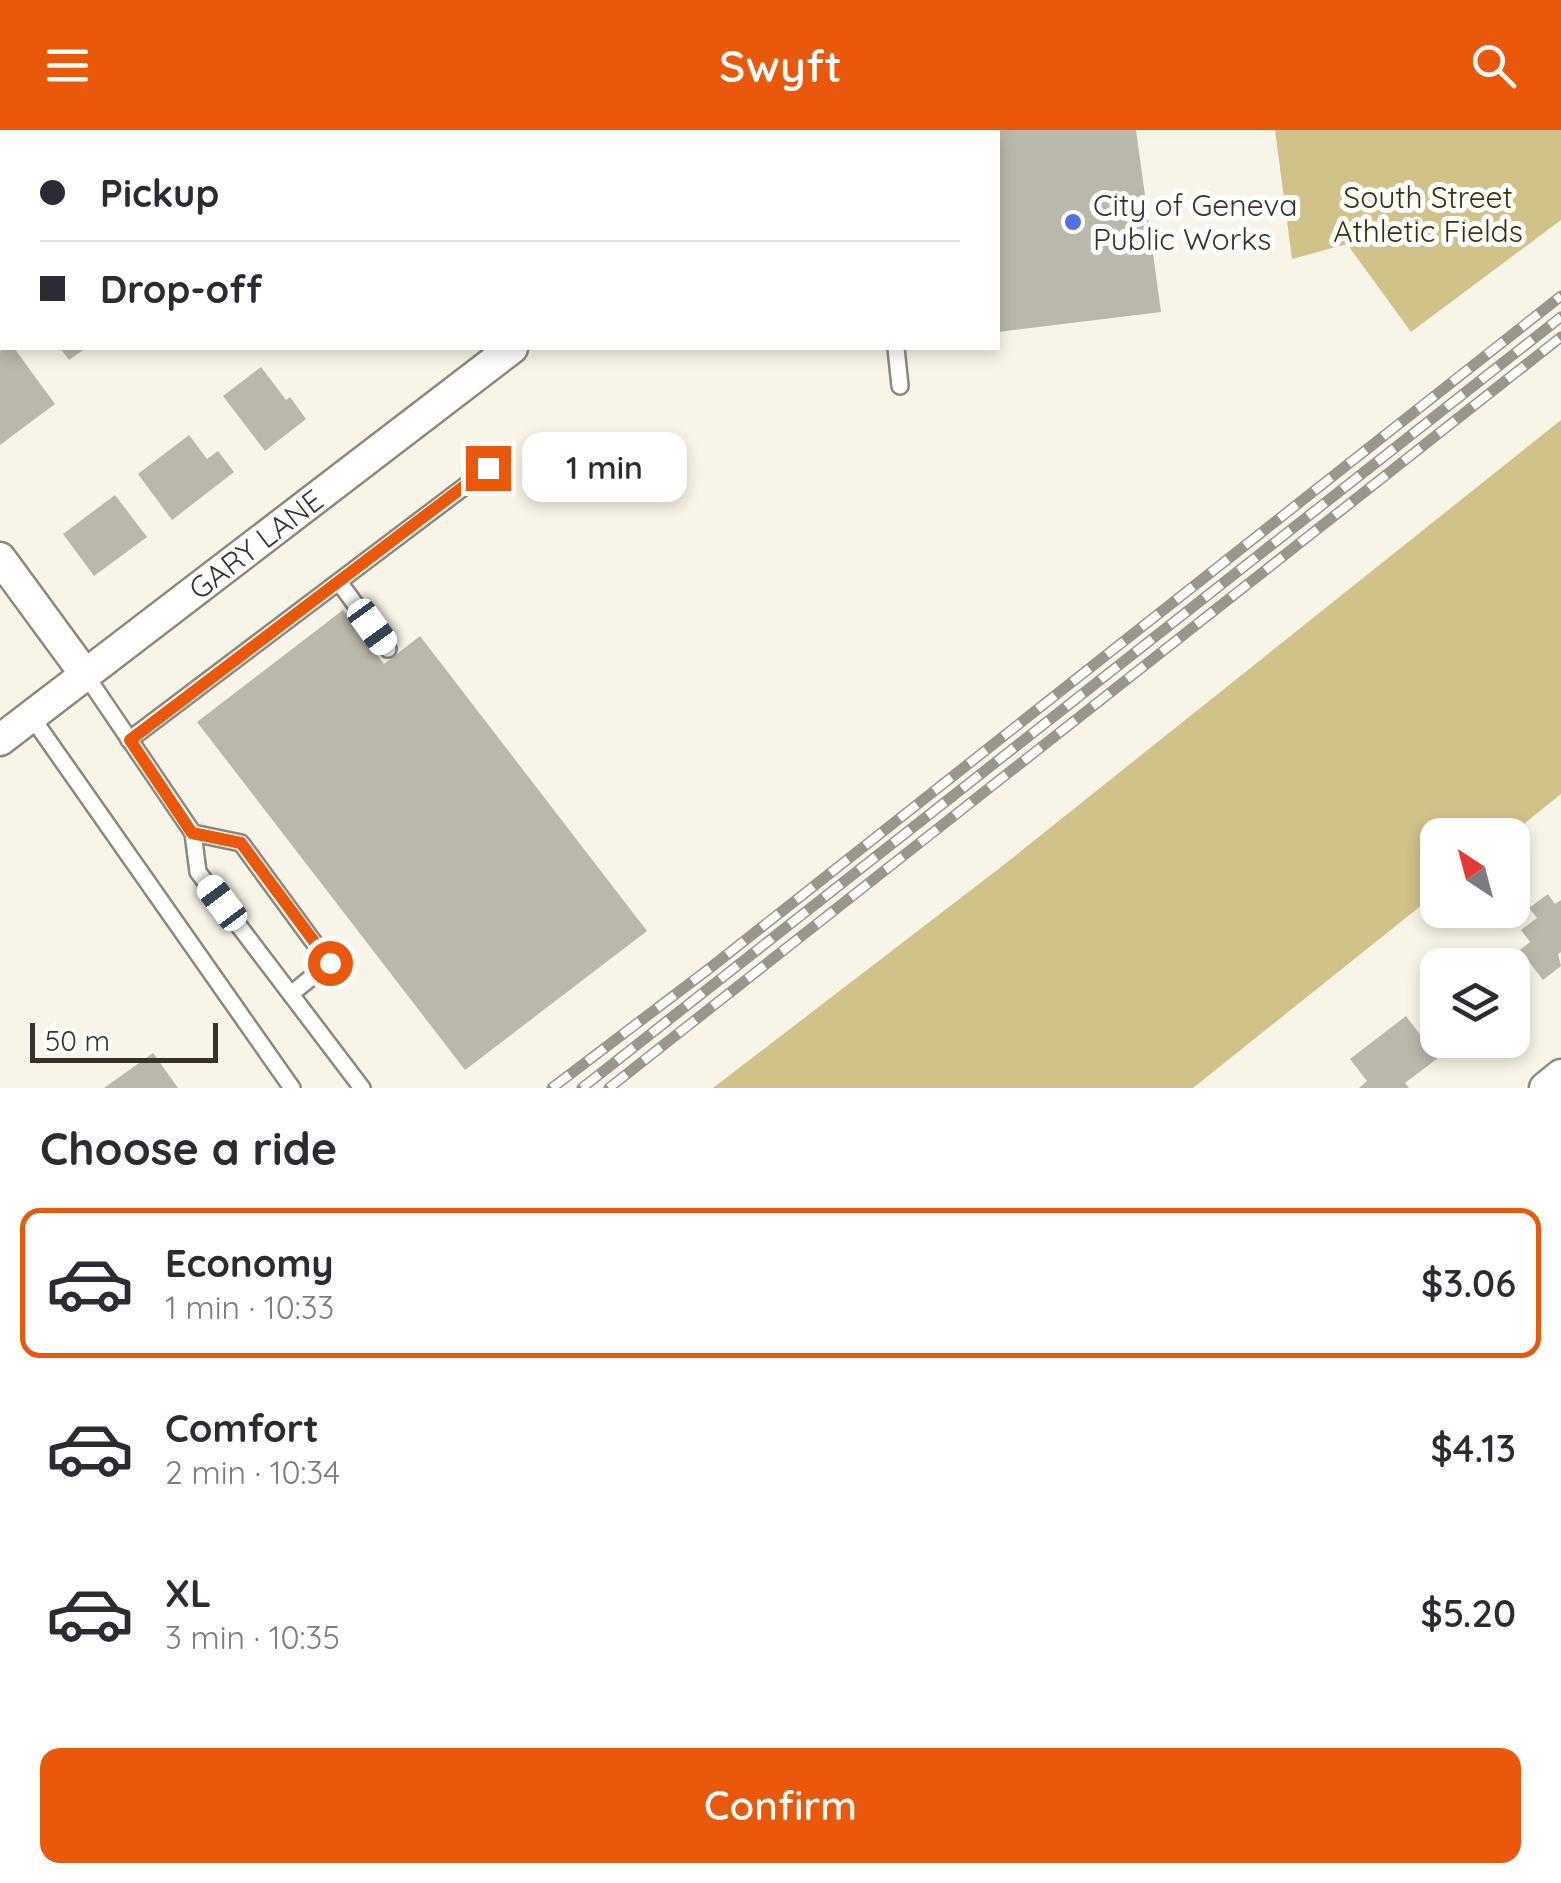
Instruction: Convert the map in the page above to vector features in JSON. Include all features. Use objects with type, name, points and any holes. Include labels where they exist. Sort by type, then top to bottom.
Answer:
[{"type":"street","name":"GARY LANE","points":[[0,740],[509,350]]},
{"type":"street","points":[[0,558],[85,674]]},
{"type":"street","points":[[1545,1088],[1561,1075]]},
{"type":"lane","points":[[896,350],[900,386]]},
{"type":"lane","points":[[130,740],[488,468]]},
{"type":"lane","points":[[339,582],[388,650]]},
{"type":"lane","points":[[85,674],[192,833],[198,872],[362,1088]]},
{"type":"lane","points":[[30,716],[292,1088]]},
{"type":"lane","points":[[192,833],[241,843],[330,963],[290,994]]},
{"type":"green space","name":"South Street Athletic Fields","points":[[1275,130],[1561,130],[1561,220],[1411,332],[1347,244],[1292,259]]},
{"type":"green space","points":[[1561,420],[1561,794],[1530,819],[1420,818],[1420,907],[1193,1088],[713,1088],[1001,867]]},
{"type":"building","name":"City of Geneva Public Works","points":[[1000,130],[1136,130],[1161,312],[1000,332]]},
{"type":"building","points":[[15,350],[55,404],[0,445],[0,351]]},
{"type":"building","points":[[62,350],[83,350],[69,360]]},
{"type":"building","points":[[261,367],[306,419],[265,451],[223,396]]},
{"type":"building","points":[[189,435],[207,459],[218,451],[234,472],[172,520],[138,474]]},
{"type":"building","points":[[115,495],[147,537],[94,576],[63,534]]},
{"type":"building","points":[[343,610],[384,664],[420,636],[647,931],[465,1070],[197,722]]},
{"type":"building","points":[[1548,894],[1555,904],[1561,900],[1561,966],[1543,980],[1530,963],[1530,948],[1522,948],[1530,942],[1521,930],[1530,928],[1537,918],[1530,907]]},
{"type":"building","points":[[1406,1016],[1420,1034],[1420,1058],[1438,1058],[1405,1083],[1409,1088],[1359,1088],[1367,1081],[1350,1059]]},
{"type":"building","points":[[153,1053],[178,1088],[104,1088]]},
{"type":"railway","points":[[552,1088],[710,968],[1561,296]]},
{"type":"railway","points":[[582,1088],[1561,317]]},
{"type":"railway","points":[[609,1088],[1561,337]]},
{"type":"place","name":"City of Geneva Public Works","points":[[1073,222]]},
{"type":"route","points":[[330,963],[241,843],[192,833],[130,740],[488,468]]}]
